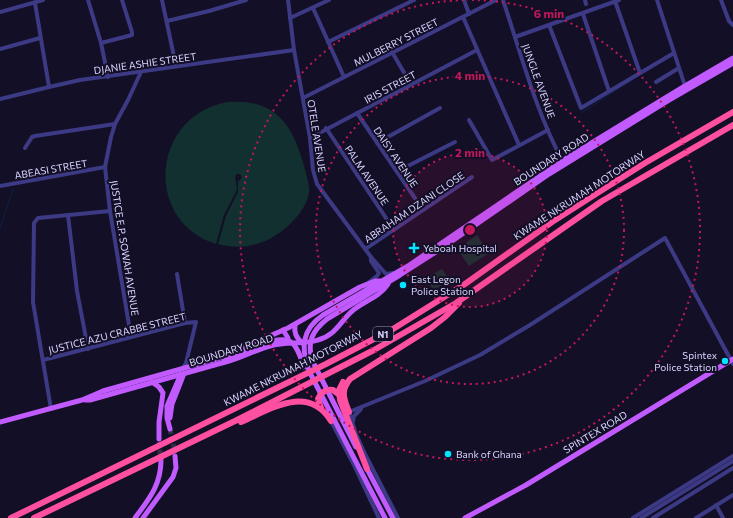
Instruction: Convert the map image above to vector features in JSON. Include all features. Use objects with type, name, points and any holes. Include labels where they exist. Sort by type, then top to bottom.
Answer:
[{"type":"highway","name":"KWAME NKRUMAH MOTORWAY","points":[[11,518],[319,367],[393,329],[465,284],[552,222],[599,192],[645,163],[733,112]]},
{"type":"highway","name":"KWAME NKRUMAH MOTORWAY","points":[[34,518],[374,350],[416,327],[467,295],[602,202],[733,125]]},
{"type":"highway","points":[[346,405],[344,389],[350,379],[445,317],[467,295]]},
{"type":"highway","points":[[367,469],[340,400],[339,390],[347,376],[357,369],[416,337]]},
{"type":"highway","points":[[331,421],[321,408],[318,399],[322,393],[330,390],[338,393],[349,412]]},
{"type":"highway","points":[[178,448],[197,443],[284,404],[303,401],[321,408]]},
{"type":"main road","name":"BOUNDARY ROAD","points":[[308,371],[303,352],[304,343],[306,333],[316,319],[398,272],[684,86],[733,58]]},
{"type":"main road","name":"BOUNDARY ROAD","points":[[367,469],[312,360],[310,343],[315,330],[320,324],[442,248],[564,163],[733,63]]},
{"type":"main road","name":"BOUNDARY ROAD","points":[[0,422],[82,400],[103,392],[184,370],[220,358],[295,325],[360,287],[375,281],[382,281]]},
{"type":"main road","name":"BOUNDARY ROAD","points":[[82,400],[90,400],[161,380],[184,370],[195,371],[233,361],[270,346],[284,343],[316,341],[328,336],[340,326],[350,313],[382,292],[390,281]]},
{"type":"main road","points":[[295,325],[296,337],[302,343]]},
{"type":"main road","points":[[283,330],[288,338],[284,343]]},
{"type":"main road","points":[[218,364],[255,347],[278,339],[290,341],[297,350],[305,369],[308,371],[332,414],[386,518]]},
{"type":"main road","name":"SPINTEX ROAD","points":[[465,518],[526,485],[732,361]]},
{"type":"main road","points":[[184,370],[180,386],[172,404],[169,426],[166,412],[167,406],[171,394],[184,370]]},
{"type":"main road","points":[[180,386],[185,379],[195,371]]},
{"type":"main road","points":[[161,380],[171,383],[171,394]]},
{"type":"main road","points":[[152,382],[159,387],[163,393],[159,422],[159,439]]},
{"type":"main road","points":[[143,518],[172,480],[176,468],[175,456]]},
{"type":"main road","points":[[135,518],[156,488],[161,472],[161,460]]},
{"type":"main road","points":[[367,469],[393,518]]},
{"type":"street","points":[[0,12],[43,0]]},
{"type":"street","points":[[88,0],[101,43],[108,77]]},
{"type":"street","points":[[101,43],[132,35],[122,0]]},
{"type":"street","points":[[162,0],[176,66]]},
{"type":"street","points":[[167,21],[210,11],[246,0]]},
{"type":"street","name":"OTELE AVENUE","points":[[288,0],[294,50],[310,138],[313,170],[317,184],[371,257],[386,274],[398,272]]},
{"type":"street","points":[[290,18],[329,0]]},
{"type":"street","points":[[328,42],[414,0]]},
{"type":"street","points":[[464,0],[469,14]]},
{"type":"street","name":"MULBERRY STREET","points":[[303,98],[496,0]]},
{"type":"street","name":"JUNGLE AVENUE","points":[[503,0],[548,130],[564,163]]},
{"type":"street","points":[[657,0],[684,86]]},
{"type":"street","points":[[721,0],[729,21],[733,25]]},
{"type":"street","points":[[515,37],[617,1],[640,73]]},
{"type":"street","points":[[35,3],[49,86]]},
{"type":"street","points":[[313,8],[344,77]]},
{"type":"street","points":[[583,14],[609,91]]},
{"type":"street","points":[[463,17],[519,145]]},
{"type":"street","points":[[549,25],[581,108],[674,53]]},
{"type":"street","points":[[0,49],[40,38]]},
{"type":"street","name":"DJANIE ASHIE STREET","points":[[0,100],[49,86],[80,80],[294,50]]},
{"type":"street","name":"IRIS STREET","points":[[310,138],[326,128],[477,50]]},
{"type":"street","points":[[392,52],[406,76]]},
{"type":"street","points":[[656,82],[679,68]]},
{"type":"street","name":"JUSTICE E.P. SOWAH AVENUE","points":[[131,337],[110,211],[105,168],[115,124],[141,72]]},
{"type":"street","points":[[377,143],[440,108]]},
{"type":"street","name":"DAISY AVENUE","points":[[357,113],[398,171],[423,210]]},
{"type":"street","points":[[469,120],[492,160],[548,130]]},
{"type":"street","points":[[25,148],[32,137],[35,136],[115,124]]},
{"type":"street","name":"PALM AVENUE","points":[[326,128],[394,230]]},
{"type":"street","points":[[398,171],[455,142]]},
{"type":"street","name":"ABEASI STREET","points":[[0,186],[105,168]]},
{"type":"street","name":"ABRAHAM DZANI CLOSE","points":[[365,249],[472,177]]},
{"type":"street","points":[[51,409],[33,302],[34,223],[38,218],[110,211]]},
{"type":"street","points":[[68,215],[77,291],[88,349]]},
{"type":"street","points":[[398,518],[365,454],[356,434],[349,412],[425,381],[480,355],[574,298],[665,238],[732,361]]},
{"type":"street","name":"OTELE AVENUE","points":[[360,287],[378,275],[377,269],[371,261],[371,257]]},
{"type":"street","points":[[177,274],[185,323]]},
{"type":"street","name":"JUSTICE AZU CRABBE STREET","points":[[43,360],[185,323],[196,322],[184,370]]},
{"type":"street","points":[[352,422],[357,412],[364,406]]},
{"type":"street","points":[[331,421],[379,518]]},
{"type":"street","points":[[633,518],[733,456]]},
{"type":"street","points":[[641,518],[733,461]]},
{"type":"street","points":[[653,518],[733,468]]},
{"type":"street","points":[[696,518],[733,495]]},
{"type":"street","points":[[716,505],[724,518]]},
{"type":"green space","points":[[228,102],[257,104],[269,109],[278,116],[293,135],[303,162],[309,185],[306,203],[295,219],[278,234],[250,246],[239,247],[218,244],[226,216],[238,192],[238,181],[242,177],[240,174],[235,176],[237,188],[236,192],[224,215],[216,244],[192,232],[176,214],[167,192],[166,169],[171,146],[184,126],[203,111]]},
{"type":"green space","points":[[477,235],[489,253],[469,266],[457,249]]},
{"type":"green space","points":[[442,269],[450,280],[434,290],[424,279]]},
{"type":"waterway","points":[[581,113],[635,78]]},
{"type":"waterway","points":[[0,229],[13,189]]},
{"type":"tunnel","points":[[170,429],[175,453]]},
{"type":"tunnel","points":[[159,442],[161,460]]},
{"type":"place","name":"Yeboah Hospital","points":[[414,248]]},
{"type":"place","name":"East Legon Police Station","points":[[403,285]]},
{"type":"place","name":"Spintex Police Station","points":[[725,361]]},
{"type":"place","name":"Bank of Ghana","points":[[448,454]]}]
